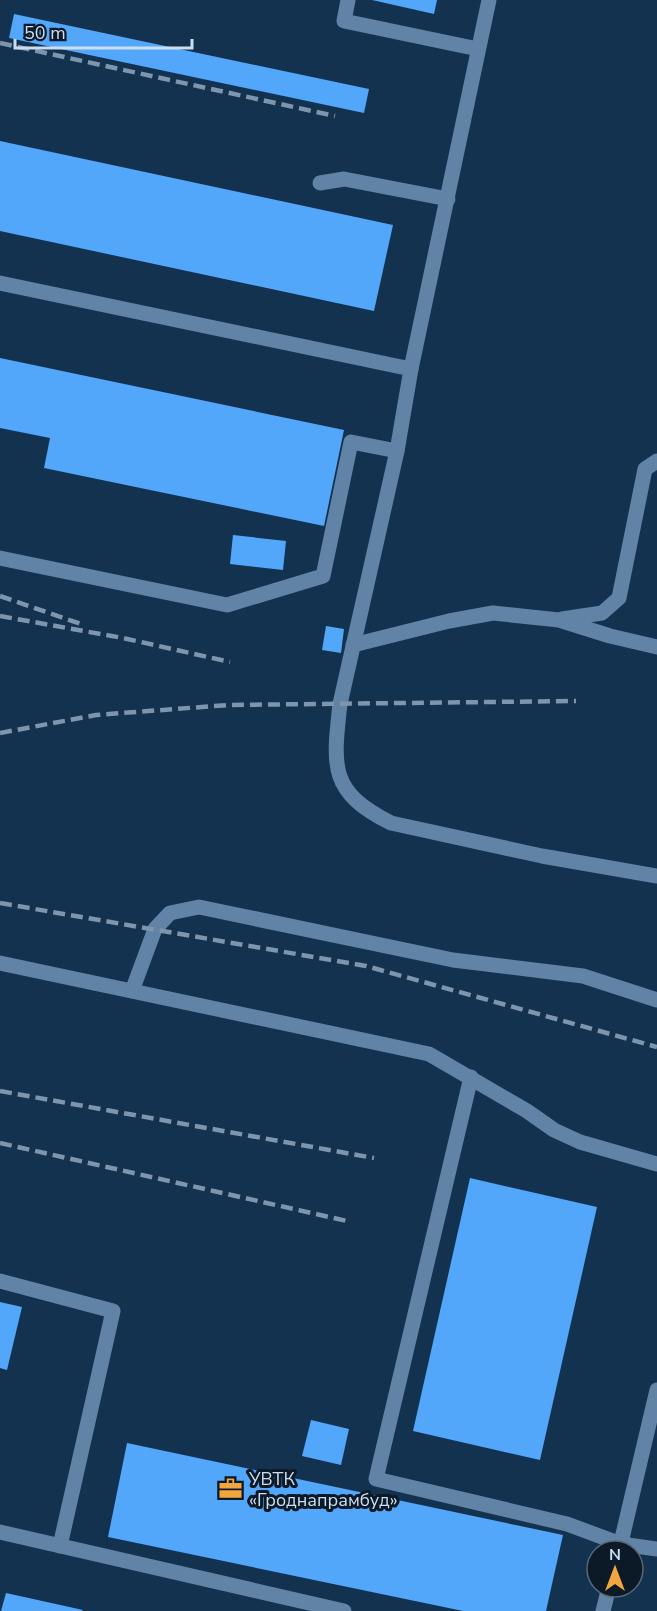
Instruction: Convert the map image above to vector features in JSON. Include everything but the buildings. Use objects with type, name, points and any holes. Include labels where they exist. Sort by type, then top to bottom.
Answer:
[{"type":"lane","points":[[489,0],[411,369],[397,451],[340,704],[335,745],[336,765],[342,783],[353,800],[369,812],[391,823],[542,856],[657,876]]},
{"type":"lane","points":[[346,1],[344,21],[478,49]]},
{"type":"lane","points":[[320,183],[344,179],[448,199]]},
{"type":"lane","points":[[0,283],[411,369]]},
{"type":"lane","points":[[0,558],[227,605],[324,576],[351,442],[397,451]]},
{"type":"lane","points":[[559,620],[602,613],[619,598],[645,469],[657,461]]},
{"type":"lane","points":[[353,645],[448,621],[493,613],[559,620],[610,636],[657,647]]},
{"type":"lane","points":[[132,991],[155,929],[171,913],[199,907],[453,960],[583,976],[657,1000]]},
{"type":"lane","points":[[0,963],[429,1054],[527,1111],[554,1130],[580,1142],[657,1164]]},
{"type":"lane","points":[[471,1077],[376,1479],[567,1524],[602,1539]]},
{"type":"lane","points":[[0,1281],[113,1311],[60,1546]]},
{"type":"lane","points":[[622,1539],[657,1390]]},
{"type":"lane","points":[[0,1533],[344,1611]]},
{"type":"railway","points":[[0,43],[335,116]]},
{"type":"railway","points":[[0,596],[81,624]]},
{"type":"railway","points":[[0,616],[123,638],[230,662]]},
{"type":"railway","points":[[0,733],[96,715],[228,705],[576,701]]},
{"type":"railway","points":[[0,903],[366,966],[657,1047]]},
{"type":"railway","points":[[0,1091],[374,1158]]},
{"type":"railway","points":[[0,1143],[347,1221]]},
{"type":"place","name":"УВТК «Гроднапрамбуд»","points":[[231,1489]]}]
